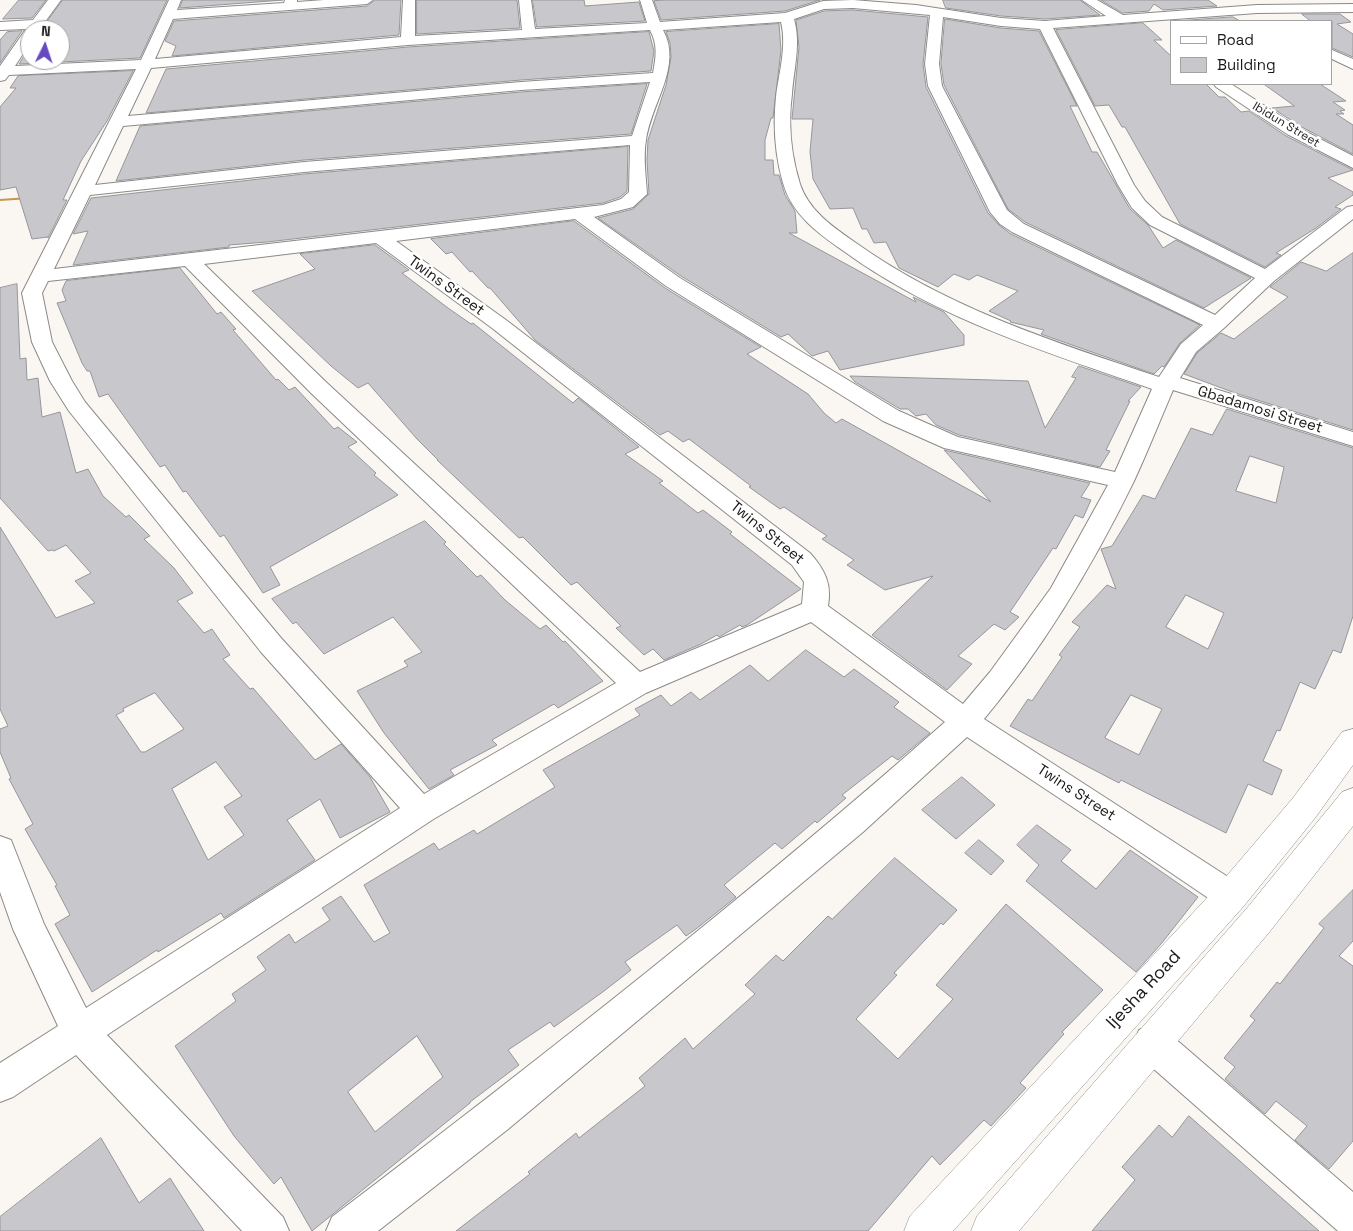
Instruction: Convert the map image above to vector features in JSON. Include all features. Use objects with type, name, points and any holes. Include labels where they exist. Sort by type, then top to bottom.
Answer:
[{"type":"main road","name":"Ijesha Road","points":[[925,1231],[1231,896],[1304,808],[1353,741]]},
{"type":"main road","points":[[992,1231],[1259,919],[1353,802]]},
{"type":"street","points":[[40,20],[55,0]]},
{"type":"street","points":[[367,0],[171,7],[146,64],[32,293],[42,342],[61,382],[77,406],[271,645],[421,812]]},
{"type":"street","points":[[408,0],[408,41]]},
{"type":"street","points":[[524,0],[529,33]]},
{"type":"street","points":[[39,276],[190,261],[618,207],[638,194],[638,140],[659,77],[664,55],[661,38],[654,25],[646,0]]},
{"type":"street","points":[[797,0],[812,9]]},
{"type":"street","points":[[1088,0],[1122,20]]},
{"type":"street","points":[[1238,0],[1276,20]]},
{"type":"street","points":[[2,73],[146,64],[408,41],[786,17],[823,5],[914,4],[937,13],[1001,22],[1045,25],[1257,9],[1353,8]]},
{"type":"street","points":[[937,13],[932,64],[939,97],[962,137],[999,212],[1006,220],[1018,228],[1217,324]]},
{"type":"street","name":"Gbadamosi Street","points":[[786,17],[791,38],[783,106],[783,153],[801,207],[809,216],[849,247],[908,285],[996,327],[1165,384],[1353,439]]},
{"type":"street","points":[[1155,17],[1166,29]]},
{"type":"street","points":[[1045,25],[1138,204],[1156,221],[1173,231],[1267,277]]},
{"type":"street","points":[[0,26],[20,28]]},
{"type":"street","points":[[2,73],[20,47]]},
{"type":"street","points":[[1333,55],[1353,65]]},
{"type":"street","points":[[116,122],[521,86],[659,77]]},
{"type":"street","name":"Ibidun Street","points":[[1223,85],[1293,131],[1353,164]]},
{"type":"street","points":[[83,191],[304,167],[638,140]]},
{"type":"street","points":[[346,1231],[494,1117],[852,823],[966,720],[1000,680],[1060,594],[1122,481],[1165,384],[1188,348],[1217,324],[1267,277],[1353,211]]},
{"type":"street","points":[[578,213],[673,282],[891,416],[952,443],[1122,481]]},
{"type":"street","name":"Twins Street","points":[[380,238],[499,324],[801,559],[814,573],[818,583],[814,610],[966,720],[1231,896]]},
{"type":"street","points":[[190,261],[319,388],[636,685]]},
{"type":"street","points":[[0,1084],[421,812],[636,685],[814,610]]},
{"type":"street","points":[[0,850],[30,929],[79,1032],[268,1231]]},
{"type":"street","points":[[1152,1043],[1353,1218]]},
{"type":"building","points":[[19,0],[46,0],[32,18],[3,19]]},
{"type":"building","points":[[63,0],[167,0],[140,58],[70,61],[70,20],[48,20]]},
{"type":"building","points":[[183,0],[283,0],[180,8]]},
{"type":"building","points":[[375,0],[401,0],[399,35],[172,56],[176,46],[165,41],[174,21],[367,6]]},
{"type":"building","points":[[417,0],[517,0],[520,28],[417,34]]},
{"type":"building","points":[[533,0],[584,0],[585,6],[639,2],[645,21],[537,27]]},
{"type":"building","points":[[820,0],[785,11],[661,20],[654,1]]},
{"type":"building","points":[[943,0],[1080,0],[1100,15],[1045,19],[1001,16],[946,8]]},
{"type":"building","points":[[1101,0],[1208,0],[1217,6],[1163,10],[1154,4],[1149,11],[1123,13]]},
{"type":"building","points":[[853,10],[928,17],[923,64],[926,87],[988,213],[999,225],[1011,234],[1200,325],[1180,343],[1164,367],[1162,366],[1154,374],[1041,334],[1044,330],[1010,322],[989,311],[1018,291],[977,275],[969,280],[954,274],[938,287],[899,268],[886,242],[874,243],[867,229],[862,229],[853,208],[830,209],[813,179],[810,152],[813,119],[792,119],[799,47],[796,20],[824,11]]},
{"type":"building","points":[[1302,14],[1340,14],[1351,22],[1337,24],[1353,34],[1353,57],[1333,48],[1333,20],[1310,20]]},
{"type":"building","points":[[1233,17],[1238,20],[1191,20]]},
{"type":"building","points":[[945,19],[1001,28],[1039,31],[1077,106],[1070,106],[1092,152],[1097,152],[1130,209],[1148,225],[1163,248],[1176,240],[1251,278],[1204,308],[1025,222],[1008,209],[944,85],[941,64]]},
{"type":"building","points":[[1143,23],[1162,40],[1154,40],[1170,55],[1170,85],[1207,85],[1219,97],[1225,97],[1241,112],[1249,111],[1286,136],[1353,170],[1328,178],[1353,192],[1353,195],[1335,207],[1341,209],[1316,228],[1276,253],[1281,255],[1265,267],[1180,224],[1125,127],[1122,127],[1109,105],[1095,106],[1056,30]]},
{"type":"building","points":[[779,24],[781,50],[773,118],[771,118],[765,140],[765,160],[773,160],[774,175],[779,175],[785,195],[795,211],[797,233],[789,233],[916,302],[913,297],[944,312],[964,335],[964,345],[840,370],[828,351],[812,356],[788,334],[781,337],[681,276],[598,218],[633,209],[649,194],[648,140],[666,85],[671,57],[670,43],[666,32]]},
{"type":"building","points":[[20,31],[20,34],[0,63],[0,40],[7,32]]},
{"type":"building","points":[[649,32],[654,51],[651,71],[521,80],[146,113],[166,69],[408,47]]},
{"type":"building","points":[[133,71],[107,121],[81,161],[63,200],[67,200],[48,238],[32,239],[16,187],[0,190],[0,107],[16,88],[10,88],[18,76]]},
{"type":"building","points":[[647,84],[631,134],[304,160],[116,181],[140,126],[521,92]]},
{"type":"building","points":[[1265,85],[1322,85],[1346,101],[1333,102],[1345,110],[1340,111],[1344,114],[1336,114],[1353,125],[1353,154],[1300,126],[1272,108],[1294,106]]},
{"type":"building","points":[[628,147],[627,191],[620,197],[603,203],[229,245],[229,247],[73,265],[88,231],[73,234],[91,198],[304,174]]},
{"type":"building","points":[[574,221],[665,288],[761,347],[747,354],[808,394],[824,413],[836,423],[842,419],[991,502],[944,450],[1090,483],[1081,497],[1091,500],[1083,518],[1075,515],[1056,549],[1053,548],[1010,612],[1019,617],[1005,630],[994,624],[958,656],[972,664],[947,690],[872,635],[933,576],[885,590],[847,565],[854,560],[822,539],[827,536],[784,507],[780,509],[689,439],[683,442],[668,431],[660,435],[535,340],[490,288],[472,271],[470,272],[452,252],[446,254],[431,239]]},
{"type":"building","points":[[375,245],[409,270],[402,273],[448,308],[471,324],[473,323],[573,403],[578,398],[639,447],[625,454],[663,481],[659,483],[698,513],[703,510],[732,532],[730,534],[801,589],[747,625],[742,627],[740,625],[719,637],[717,635],[664,660],[653,649],[644,655],[616,628],[621,626],[577,582],[571,585],[523,537],[519,538],[437,460],[368,383],[358,388],[331,366],[252,291],[315,269],[300,254]]},
{"type":"building","points":[[1353,253],[1353,430],[1235,393],[1184,374],[1197,353],[1221,333],[1234,339],[1288,297],[1270,287],[1301,262],[1326,271]]},
{"type":"building","points":[[180,268],[217,314],[221,312],[236,329],[233,330],[276,380],[278,379],[289,390],[295,387],[334,429],[338,427],[357,442],[348,447],[376,473],[374,475],[398,495],[270,567],[280,585],[263,593],[224,535],[220,537],[186,491],[183,492],[165,465],[160,467],[108,394],[99,397],[90,371],[87,371],[82,363],[57,303],[66,301],[62,290],[66,281]]},
{"type":"building","points":[[17,284],[20,359],[26,358],[27,380],[38,378],[42,417],[60,412],[76,473],[88,469],[103,496],[126,517],[129,515],[150,536],[144,539],[174,568],[193,593],[177,601],[204,633],[212,629],[230,655],[223,659],[250,689],[253,688],[315,760],[341,744],[370,777],[390,812],[340,838],[320,799],[287,820],[315,860],[224,918],[221,913],[158,952],[157,950],[92,992],[55,924],[70,915],[55,886],[57,885],[25,829],[33,824],[9,779],[11,778],[0,752],[0,729],[8,726],[0,709],[0,527],[56,618],[95,603],[75,581],[91,573],[66,545],[54,551],[48,551],[0,498],[0,288]],"holes":[[[155,693],[184,729],[145,752],[141,752],[116,715],[124,711],[123,709]],[[216,762],[242,796],[224,807],[244,835],[208,860],[172,789]]]},
{"type":"building","points":[[1079,366],[1141,387],[1128,401],[1130,401],[1106,450],[1110,451],[1100,467],[959,435],[936,425],[926,414],[916,416],[908,409],[900,409],[855,382],[850,376],[1028,381],[1045,428],[1076,378],[1072,377]]},
{"type":"building","points":[[1227,409],[1353,448],[1353,616],[1341,653],[1333,650],[1315,689],[1300,682],[1280,731],[1277,730],[1263,761],[1282,770],[1272,795],[1248,784],[1226,833],[1121,780],[1119,783],[1010,726],[1028,699],[1032,701],[1062,657],[1059,655],[1080,627],[1072,622],[1107,585],[1116,589],[1101,549],[1112,546],[1143,495],[1155,499],[1191,428],[1212,435]],"holes":[[[1250,456],[1284,467],[1276,503],[1236,491]],[[1186,595],[1224,613],[1208,649],[1166,627]],[[1131,695],[1162,709],[1139,755],[1105,738]]]},
{"type":"building","points":[[425,521],[446,542],[444,544],[477,577],[481,575],[505,600],[540,629],[546,625],[563,642],[565,641],[603,681],[558,708],[554,704],[492,740],[497,745],[450,770],[454,775],[429,789],[384,733],[357,691],[408,666],[404,661],[422,652],[393,617],[324,654],[296,622],[293,624],[272,599]]},
{"type":"building","points":[[806,650],[844,677],[854,669],[899,702],[894,707],[930,733],[898,760],[892,756],[842,795],[846,798],[782,849],[775,843],[724,885],[736,897],[696,929],[686,936],[677,925],[625,962],[631,970],[604,991],[554,1027],[550,1022],[508,1050],[519,1065],[470,1102],[312,1231],[281,1177],[274,1184],[234,1136],[175,1046],[236,1001],[232,994],[266,970],[257,957],[289,934],[295,943],[330,920],[322,908],[341,896],[374,942],[390,933],[364,885],[434,843],[439,850],[474,830],[477,834],[555,787],[543,770],[640,715],[635,709],[661,695],[671,706],[691,692],[700,700],[750,665],[768,681]],"holes":[[[417,1036],[443,1077],[375,1132],[348,1092]]]},
{"type":"building","points":[[962,777],[995,805],[956,839],[922,810]]},
{"type":"building","points":[[1037,825],[1071,850],[1061,861],[1096,889],[1130,850],[1198,897],[1136,972],[1026,881],[1039,865],[1017,845]]},
{"type":"building","points":[[979,840],[1004,861],[991,875],[965,853]]},
{"type":"building","points":[[895,858],[957,910],[943,925],[941,923],[894,973],[897,975],[856,1019],[898,1059],[953,999],[936,985],[1006,904],[1103,990],[1062,1032],[1064,1034],[1020,1083],[1026,1088],[991,1126],[984,1120],[940,1165],[932,1156],[868,1231],[456,1231],[530,1174],[528,1172],[576,1133],[579,1138],[645,1086],[639,1078],[685,1038],[693,1049],[755,994],[745,985],[776,955],[783,961],[828,916],[832,919]]},
{"type":"building","points":[[1353,890],[1353,941],[1339,956],[1353,966],[1353,1141],[1329,1169],[1295,1140],[1307,1126],[1276,1101],[1265,1114],[1225,1079],[1235,1067],[1224,1058],[1255,1020],[1250,1016],[1277,982],[1280,984],[1324,928],[1319,924]]},
{"type":"building","points":[[1189,1116],[1319,1231],[1092,1231],[1135,1180],[1122,1167],[1159,1125],[1172,1137]]},
{"type":"building","points":[[101,1138],[139,1203],[170,1178],[204,1231],[0,1231],[0,1217]]},
{"type":"waterway","points":[[0,200],[28,198]]}]
